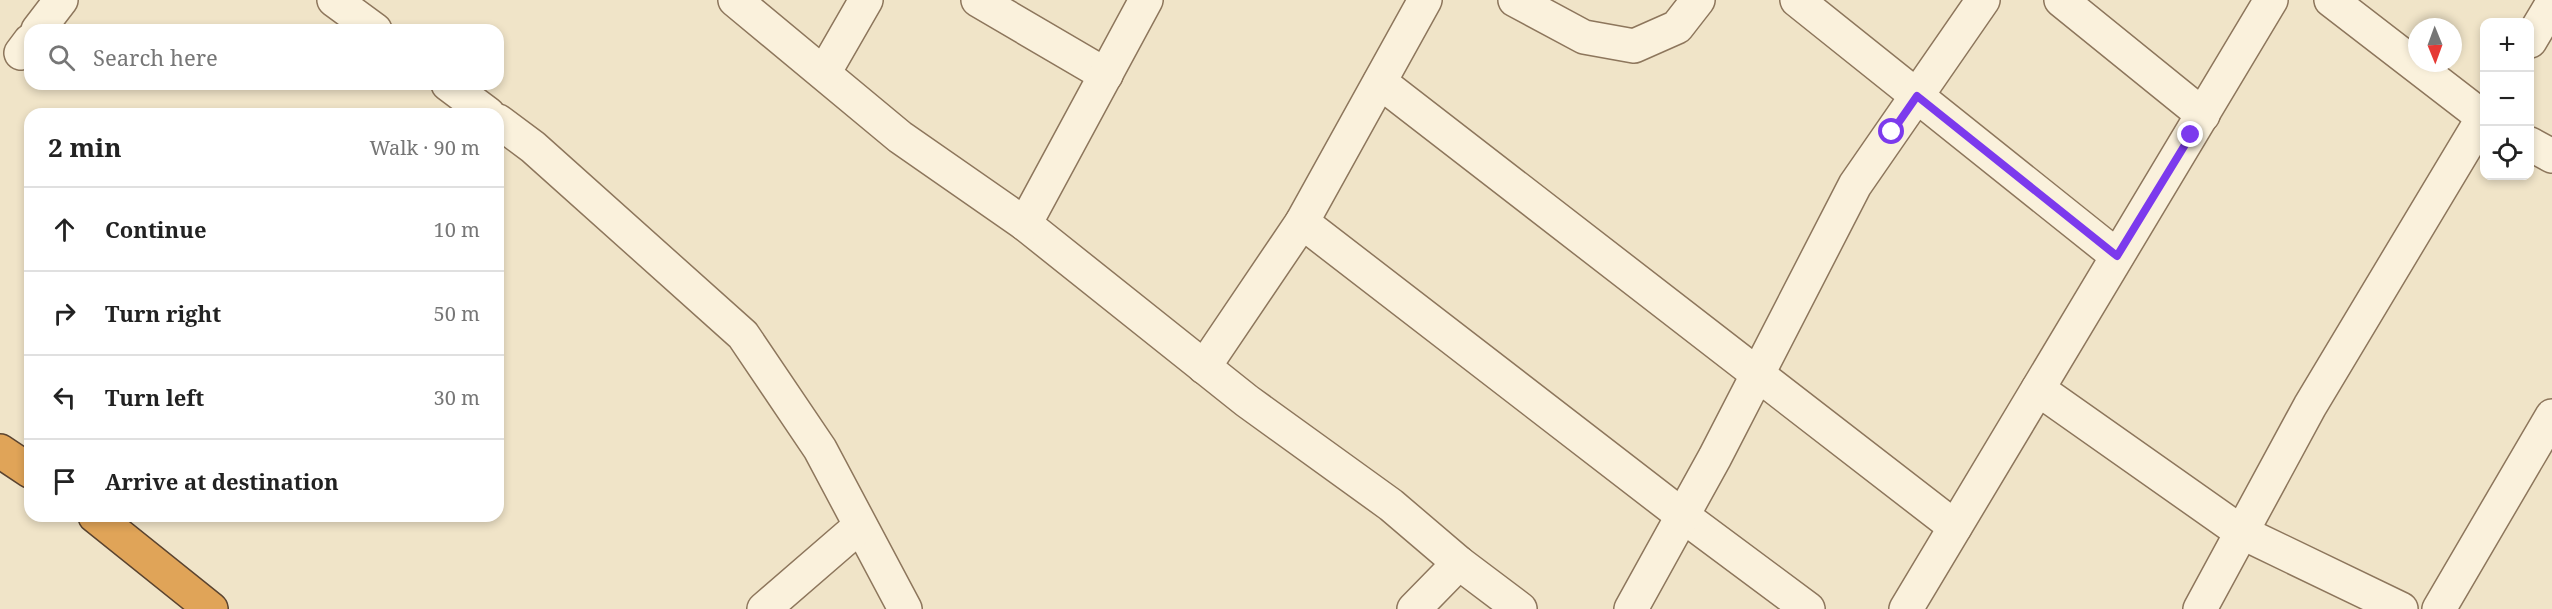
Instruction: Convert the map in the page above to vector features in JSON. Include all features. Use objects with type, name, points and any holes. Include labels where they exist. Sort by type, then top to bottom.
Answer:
[{"type":"highway","points":[[0,451],[24,467]]},
{"type":"highway","points":[[102,522],[211,609]]},
{"type":"street","points":[[43,24],[61,0]]},
{"type":"street","points":[[334,0],[367,24]]},
{"type":"street","points":[[735,0],[900,137],[1025,224],[1247,401],[1391,505],[1459,563],[1520,609]]},
{"type":"street","points":[[824,74],[866,0]]},
{"type":"street","points":[[978,0],[1106,75]]},
{"type":"street","points":[[1025,224],[1146,0]]},
{"type":"street","points":[[1204,367],[1302,222],[1425,0]]},
{"type":"street","points":[[1515,0],[1584,37],[1634,46],[1677,27],[1698,0]]},
{"type":"street","points":[[1797,0],[2117,256]]},
{"type":"street","points":[[1631,609],[1683,516],[1855,185],[1983,0]]},
{"type":"street","points":[[2061,0],[2203,115]]},
{"type":"street","points":[[1906,609],[2271,0]]},
{"type":"street","points":[[2331,0],[2480,114]]},
{"type":"street","points":[[2534,33],[2552,4]]},
{"type":"street","points":[[1380,82],[1955,527]]},
{"type":"street","points":[[456,90],[480,108]]},
{"type":"street","points":[[2200,609],[2310,406],[2480,124]]},
{"type":"street","points":[[504,125],[534,147],[743,335],[820,449],[905,609]]},
{"type":"street","points":[[2534,147],[2552,156]]},
{"type":"street","points":[[1302,222],[1683,516],[1808,609]]},
{"type":"street","points":[[2038,389],[2241,532],[2401,609]]},
{"type":"street","points":[[2439,609],[2552,416]]},
{"type":"street","points":[[764,609],[860,526]]},
{"type":"street","points":[[1414,609],[1459,563]]},
{"type":"route","points":[[1892,132],[1917,96],[2117,256],[2191,135]]}]
